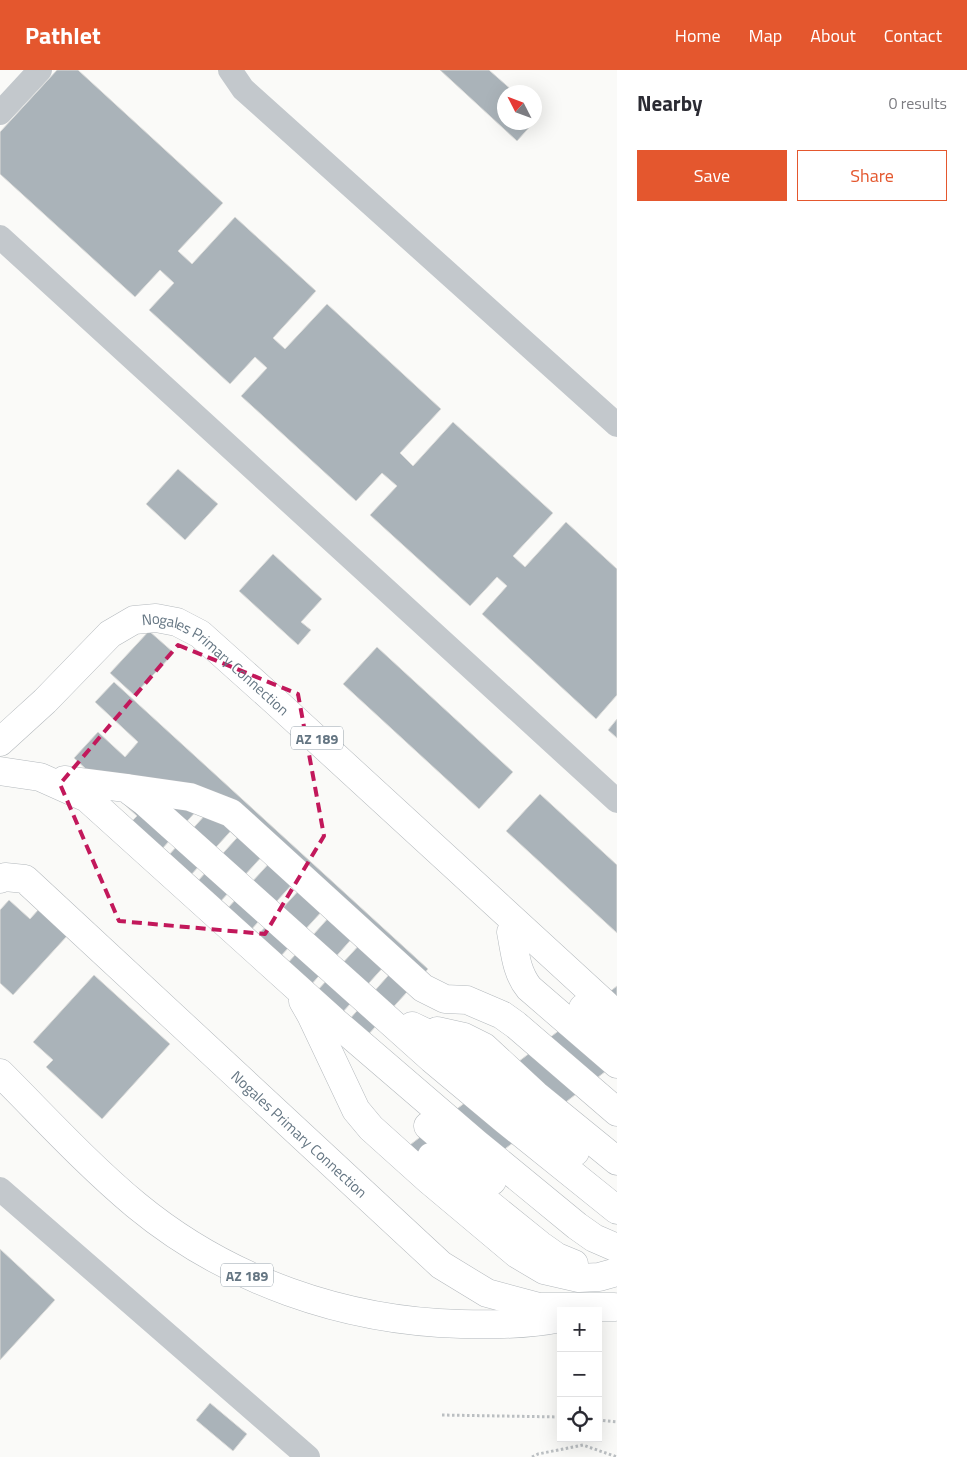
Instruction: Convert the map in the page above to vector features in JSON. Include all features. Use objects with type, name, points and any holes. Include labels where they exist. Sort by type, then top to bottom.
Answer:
[{"type":"highway","name":"Nogales Primary Connection","points":[[0,742],[45,701],[110,634],[134,620],[156,618],[177,622],[200,634],[617,1015]]},
{"type":"highway","points":[[0,771],[190,797],[231,814],[423,988],[445,999],[467,1000],[518,1008],[532,1014],[617,1089]]},
{"type":"highway","points":[[40,777],[87,798],[334,1021],[476,1143],[577,1226],[594,1238],[617,1248]]},
{"type":"highway","points":[[126,788],[146,802],[401,1023],[505,1120],[617,1210]]},
{"type":"highway","name":"Nogales Primary Connection","points":[[0,861],[13,879],[441,1265],[487,1293],[540,1307],[608,1308]]},
{"type":"highway","name":"Nogales Primary Connection","points":[[494,901],[503,911],[516,944],[523,954],[617,1038]]},
{"type":"highway","name":"Nogales Primary Connection","points":[[511,932],[522,979],[617,1064]]},
{"type":"highway","points":[[277,969],[300,996],[311,1015],[356,1110],[371,1128],[430,1182],[517,1254],[544,1270],[579,1278],[599,1277],[617,1272]]},
{"type":"highway","points":[[467,1000],[502,1015],[516,1025],[617,1112]]},
{"type":"highway","points":[[467,1000],[479,1008],[506,1042],[551,1083],[617,1136]]},
{"type":"highway","points":[[311,1015],[342,1050],[453,1149],[562,1237],[595,1253],[617,1256]]},
{"type":"highway","points":[[401,1023],[464,1037],[484,1047],[536,1095],[617,1161]]},
{"type":"highway","points":[[401,1023],[433,1036],[449,1046],[617,1187]]},
{"type":"highway","points":[[401,1023],[410,1059],[421,1072],[490,1132],[617,1232]]},
{"type":"highway","points":[[332,1057],[349,1082],[382,1114],[445,1169],[540,1246],[563,1260],[582,1266],[617,1266]]},
{"type":"highway","name":"AZ 189","points":[[0,1074],[136,1206],[188,1242],[243,1273],[302,1297],[363,1314],[425,1323],[488,1325],[557,1318]]},
{"type":"lane","points":[[0,113],[40,70]]},
{"type":"lane","points":[[230,70],[243,89],[617,425]]},
{"type":"lane","points":[[0,237],[617,801]]},
{"type":"lane","points":[[0,1189],[308,1457]]},
{"type":"path","points":[[442,1415],[557,1418]]},
{"type":"path","points":[[602,1420],[617,1422]]},
{"type":"path","points":[[532,1457],[583,1445],[617,1457]]},
{"type":"highlighted area","points":[[178,645],[298,694],[324,836],[265,934],[119,921],[60,784]]},
{"type":"building","points":[[57,70],[78,70],[223,203],[178,251],[192,264],[235,217],[316,291],[273,338],[285,349],[327,304],[441,409],[400,453],[413,466],[453,422],[553,513],[513,556],[525,567],[566,522],[617,569],[617,695],[596,719],[482,614],[507,586],[497,577],[470,606],[370,515],[397,486],[382,473],[356,501],[241,396],[267,368],[255,357],[230,384],[149,310],[174,283],[160,270],[135,297],[0,174],[0,132]]},
{"type":"building","points":[[440,70],[489,70],[506,85],[497,85],[497,123]]},
{"type":"building","points":[[505,130],[527,130],[517,141]]},
{"type":"building","points":[[178,469],[218,504],[185,540],[146,504]]},
{"type":"building","points":[[273,554],[322,599],[301,622],[311,630],[298,645],[239,591]]},
{"type":"building","points":[[149,631],[174,653],[134,695],[110,673]]},
{"type":"building","points":[[377,647],[513,772],[479,809],[343,684]]},
{"type":"building","points":[[114,682],[428,969],[366,1037],[348,1021],[394,969],[387,963],[341,1014],[316,992],[362,942],[355,935],[310,986],[286,965],[331,915],[324,909],[279,958],[256,937],[302,887],[295,881],[250,931],[226,910],[274,858],[267,851],[219,903],[197,882],[244,830],[237,824],[190,876],[168,856],[216,803],[209,797],[161,850],[131,822],[137,816],[74,758],[98,732],[125,757],[138,742],[95,702]]},
{"type":"building","points":[[617,719],[617,738],[608,730]]},
{"type":"building","points":[[540,794],[617,865],[617,933],[506,831]]},
{"type":"building","points":[[9,900],[30,919],[39,909],[67,936],[13,995],[0,983],[0,910]]},
{"type":"building","points":[[94,975],[170,1044],[102,1119],[46,1067],[53,1060],[33,1042]]},
{"type":"building","points":[[617,986],[617,999],[606,1071],[514,1142],[467,1178],[389,1161]]},
{"type":"building","points":[[0,1249],[55,1300],[0,1360]]},
{"type":"building","points":[[210,1403],[247,1434],[233,1451],[196,1420]]}]
